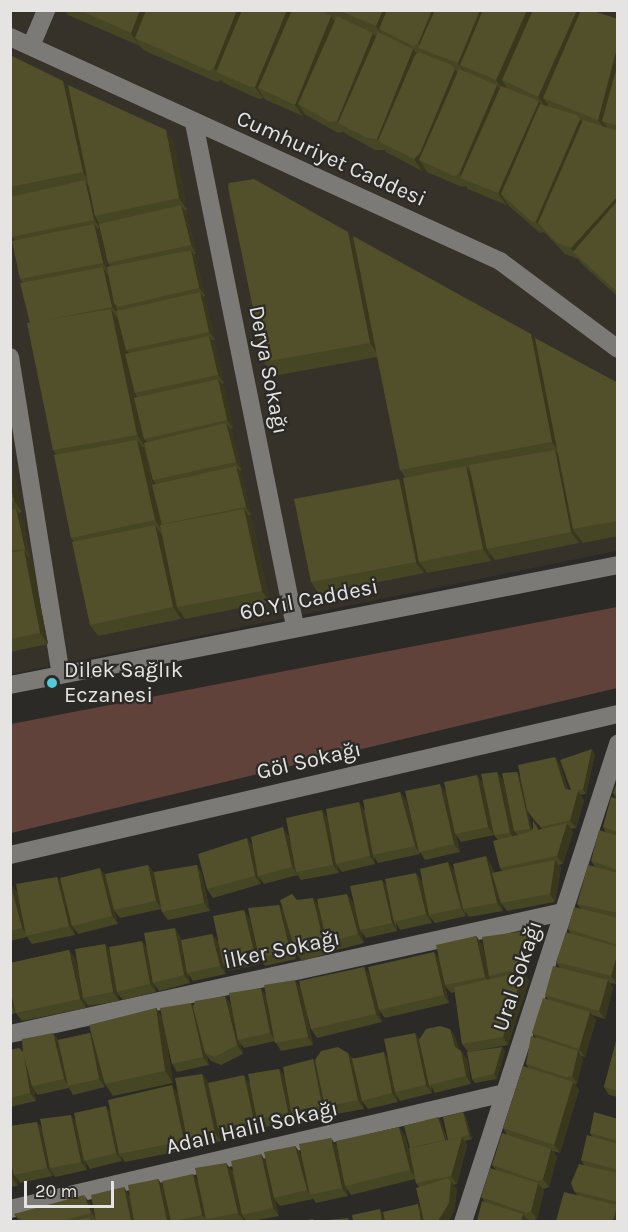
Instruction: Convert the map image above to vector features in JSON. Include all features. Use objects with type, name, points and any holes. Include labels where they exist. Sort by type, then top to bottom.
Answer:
[{"type":"street","points":[[31,46],[46,10]]},
{"type":"street","name":"Cumhuriyet Caddesi","points":[[10,37],[500,261],[618,349]]},
{"type":"street","name":"Derya Sokağı","points":[[194,123],[295,626]]},
{"type":"street","points":[[10,357],[62,674]]},
{"type":"street","name":"60.Yıl Caddesi","points":[[10,685],[295,626],[618,566]]},
{"type":"street","name":"Göl Sokağı","points":[[10,855],[618,714]]},
{"type":"street","name":"Ural Sokağı","points":[[463,1221],[618,744]]},
{"type":"street","name":"İlker Sokağı","points":[[10,1034],[563,912]]},
{"type":"street","name":"Adalı Halil Sokağı","points":[[10,1209],[505,1093]]},
{"type":"shaded area","points":[[11,11],[617,11],[617,551],[11,674]]},
{"type":"shaded area","points":[[617,607],[617,688],[11,833],[11,724]]},
{"type":"building","points":[[79,10],[140,10],[131,33]]},
{"type":"building","points":[[146,10],[237,10],[214,68],[209,71],[135,38]]},
{"type":"building","points":[[242,10],[287,10],[255,87],[216,72]]},
{"type":"building","points":[[292,10],[319,10],[331,16],[295,105],[258,88]]},
{"type":"building","points":[[337,10],[383,10],[376,26]]},
{"type":"building","points":[[387,10],[432,10],[418,44],[413,46],[379,29]]},
{"type":"building","points":[[435,10],[480,10],[458,63],[418,48]]},
{"type":"building","points":[[483,10],[527,10],[496,80],[460,65]]},
{"type":"building","points":[[533,10],[577,10],[538,97],[502,80]]},
{"type":"building","points":[[581,10],[590,10],[618,19],[618,44],[598,120],[543,98]]},
{"type":"building","points":[[337,16],[373,33],[337,121],[330,122],[298,104]]},
{"type":"building","points":[[378,32],[413,49],[377,139],[367,138],[338,123]]},
{"type":"building","points":[[419,52],[452,65],[455,69],[420,153],[414,159],[378,141],[415,55]]},
{"type":"building","points":[[10,55],[63,81],[83,172],[10,187]]},
{"type":"building","points":[[618,63],[618,126],[602,121]]},
{"type":"building","points":[[459,69],[497,85],[459,174],[454,176],[419,160]]},
{"type":"building","points":[[68,85],[166,130],[179,198],[95,216]]},
{"type":"building","points":[[501,86],[539,101],[498,193],[460,178]]},
{"type":"building","points":[[540,104],[577,115],[580,119],[536,221],[532,222],[501,194]]},
{"type":"building","points":[[583,120],[618,131],[618,196],[571,248],[557,243],[538,223]]},
{"type":"building","points":[[254,179],[348,232],[370,343],[264,362],[228,187],[229,183]]},
{"type":"building","points":[[85,180],[94,220],[12,237],[10,197]]},
{"type":"building","points":[[618,200],[618,293],[573,252]]},
{"type":"building","points":[[181,205],[191,245],[108,263],[99,224]]},
{"type":"building","points":[[94,224],[103,263],[20,279],[12,241]]},
{"type":"building","points":[[353,236],[531,334],[552,442],[400,470]]},
{"type":"building","points":[[191,250],[199,288],[118,307],[114,303],[107,267]]},
{"type":"building","points":[[103,267],[112,307],[30,323],[20,283]]},
{"type":"building","points":[[200,292],[209,332],[126,350],[116,311]]},
{"type":"building","points":[[111,309],[137,435],[53,450],[27,323]]},
{"type":"building","points":[[209,336],[218,375],[135,393],[125,354]]},
{"type":"building","points":[[535,338],[618,383],[618,521],[573,529]]},
{"type":"building","points":[[218,379],[227,420],[144,439],[134,398]]},
{"type":"building","points":[[226,423],[236,462],[153,480],[144,443]]},
{"type":"building","points":[[137,440],[155,520],[71,538],[54,455]]},
{"type":"building","points":[[555,450],[571,532],[487,549],[469,465]]},
{"type":"building","points":[[236,466],[246,507],[162,524],[152,485]]},
{"type":"building","points":[[466,466],[483,549],[419,562],[403,478]]},
{"type":"building","points":[[399,479],[416,562],[311,582],[294,499]]},
{"type":"building","points":[[10,484],[14,501],[10,502]]},
{"type":"building","points":[[16,509],[25,549],[10,551],[10,510]]},
{"type":"building","points":[[244,509],[262,591],[177,607],[160,525]]},
{"type":"building","points":[[155,525],[173,607],[90,625],[72,542]]},
{"type":"building","points":[[24,550],[40,633],[10,639],[10,553]]},
{"type":"building","points":[[592,749],[583,789],[571,790],[560,760]]},
{"type":"building","points":[[555,757],[565,789],[578,791],[570,820],[541,827],[527,810],[518,765]]},
{"type":"building","points":[[497,772],[510,833],[494,835],[481,774]]},
{"type":"building","points":[[517,772],[530,829],[514,831],[502,773]]},
{"type":"building","points":[[477,775],[488,827],[455,834],[444,782]]},
{"type":"building","points":[[618,780],[618,795],[613,793]]},
{"type":"building","points":[[440,784],[454,844],[419,852],[405,791]]},
{"type":"building","points":[[400,792],[415,846],[373,855],[363,800]]},
{"type":"building","points":[[611,797],[618,799],[618,832],[603,827]]},
{"type":"building","points":[[359,802],[370,856],[336,864],[326,809]]},
{"type":"building","points":[[322,810],[333,865],[296,872],[286,818]]},
{"type":"building","points":[[533,820],[538,830],[527,833],[533,829]]},
{"type":"building","points":[[567,823],[557,856],[500,868],[493,841]]},
{"type":"building","points":[[283,827],[292,867],[258,876],[251,837]]},
{"type":"building","points":[[599,830],[618,836],[618,870],[591,861]]},
{"type":"building","points":[[247,838],[255,876],[207,889],[198,854]]},
{"type":"building","points":[[486,856],[497,903],[463,909],[453,864]]},
{"type":"building","points":[[555,860],[550,894],[501,903],[492,873]]},
{"type":"building","points":[[448,862],[461,908],[429,915],[420,869]]},
{"type":"building","points":[[148,865],[156,901],[114,910],[105,874]]},
{"type":"building","points":[[197,865],[204,903],[162,912],[154,872]]},
{"type":"building","points":[[588,865],[618,873],[618,913],[577,904]]},
{"type":"building","points":[[100,868],[112,916],[72,926],[60,878]]},
{"type":"building","points":[[416,873],[426,914],[394,922],[385,879]]},
{"type":"building","points":[[57,877],[69,926],[26,936],[16,884]]},
{"type":"building","points":[[382,880],[392,923],[360,930],[350,886]]},
{"type":"building","points":[[10,884],[22,928],[10,931]]},
{"type":"building","points":[[292,894],[297,900],[313,898],[324,944],[296,953],[280,900]]},
{"type":"building","points":[[347,894],[358,934],[327,943],[317,899]]},
{"type":"building","points":[[279,905],[290,951],[259,958],[248,908]]},
{"type":"building","points":[[574,907],[618,918],[618,945],[568,929]]},
{"type":"building","points":[[244,910],[255,956],[223,963],[213,916]]},
{"type":"building","points":[[175,928],[184,975],[153,983],[144,933]]},
{"type":"building","points":[[525,931],[528,938],[519,969],[489,976],[482,937]]},
{"type":"building","points":[[566,932],[618,947],[611,976],[556,962]]},
{"type":"building","points":[[212,934],[220,966],[187,973],[181,940]]},
{"type":"building","points":[[476,936],[485,977],[445,985],[436,945]]},
{"type":"building","points":[[142,941],[150,984],[117,992],[109,947]]},
{"type":"building","points":[[105,944],[113,992],[83,998],[75,949]]},
{"type":"building","points":[[69,950],[80,999],[16,1013],[10,990],[10,963]]},
{"type":"building","points":[[434,952],[444,995],[379,1010],[368,967]]},
{"type":"building","points":[[553,966],[608,980],[599,1011],[545,995]]},
{"type":"building","points":[[364,967],[376,1014],[311,1029],[299,981]]},
{"type":"building","points":[[523,972],[503,1037],[462,1044],[454,987]]},
{"type":"building","points":[[295,980],[308,1037],[275,1043],[264,985]]},
{"type":"building","points":[[261,988],[270,1033],[238,1040],[229,993]]},
{"type":"building","points":[[225,996],[237,1045],[215,1057],[205,1053],[193,1007],[195,1001]]},
{"type":"building","points":[[543,998],[590,1012],[579,1049],[532,1033]]},
{"type":"building","points":[[191,1003],[203,1057],[172,1064],[160,1008]]},
{"type":"building","points":[[156,1008],[165,1071],[105,1084],[89,1025]]},
{"type":"building","points":[[440,1026],[450,1029],[455,1047],[461,1051],[466,1076],[429,1085],[419,1040],[426,1029]]},
{"type":"building","points":[[53,1033],[64,1079],[32,1086],[24,1056],[30,1093],[10,1098],[10,1050],[19,1048],[23,1052],[22,1039]]},
{"type":"building","points":[[90,1033],[99,1079],[68,1086],[58,1040]]},
{"type":"building","points":[[415,1033],[426,1085],[395,1092],[384,1039]]},
{"type":"building","points":[[618,1034],[618,1091],[604,1087]]},
{"type":"building","points":[[531,1036],[578,1051],[572,1076],[566,1077],[526,1064]]},
{"type":"building","points":[[338,1047],[348,1053],[358,1100],[325,1107],[315,1060],[321,1051]]},
{"type":"building","points":[[502,1047],[494,1074],[472,1079],[467,1052]]},
{"type":"building","points":[[384,1052],[392,1093],[362,1101],[352,1059]]},
{"type":"building","points":[[313,1059],[322,1105],[291,1111],[283,1067]]},
{"type":"building","points":[[523,1066],[573,1082],[554,1145],[503,1128]]},
{"type":"building","points":[[279,1069],[288,1112],[257,1120],[248,1074]]},
{"type":"building","points":[[202,1074],[215,1133],[187,1139],[175,1078]]},
{"type":"building","points":[[244,1075],[254,1121],[218,1128],[208,1083]]},
{"type":"building","points":[[172,1085],[184,1141],[119,1154],[108,1100]]},
{"type":"building","points":[[106,1106],[116,1153],[84,1161],[74,1113]]},
{"type":"building","points":[[463,1112],[469,1135],[448,1140],[443,1117]]},
{"type":"building","points":[[594,1112],[618,1119],[618,1141],[590,1133]]},
{"type":"building","points":[[71,1115],[81,1162],[50,1168],[40,1119]]},
{"type":"building","points":[[438,1117],[445,1140],[410,1148],[404,1126]]},
{"type":"building","points":[[37,1122],[47,1168],[14,1175],[10,1159],[10,1126]]},
{"type":"building","points":[[399,1127],[410,1170],[345,1186],[336,1141]]},
{"type":"building","points":[[502,1133],[551,1149],[543,1179],[538,1181],[492,1165]]},
{"type":"building","points":[[587,1135],[618,1144],[618,1170],[581,1160]]},
{"type":"building","points":[[462,1137],[451,1176],[416,1183],[409,1148]]},
{"type":"building","points":[[331,1138],[342,1188],[310,1195],[299,1144]]},
{"type":"building","points":[[295,1146],[307,1190],[274,1198],[264,1152]]},
{"type":"building","points":[[261,1154],[273,1208],[242,1215],[231,1161]]},
{"type":"building","points":[[226,1163],[238,1213],[206,1219],[195,1168]]},
{"type":"building","points":[[579,1164],[618,1173],[618,1202],[574,1191],[571,1183]]},
{"type":"building","points":[[490,1168],[538,1183],[531,1211],[527,1213],[481,1197]]},
{"type":"building","points":[[193,1174],[202,1215],[171,1221],[162,1181]]},
{"type":"building","points":[[447,1178],[451,1181],[449,1203],[438,1221],[424,1221],[416,1188]]},
{"type":"building","points":[[158,1179],[167,1221],[134,1221],[128,1185]]},
{"type":"building","points":[[124,1187],[131,1221],[96,1221],[91,1195]]},
{"type":"building","points":[[564,1192],[617,1205],[613,1221],[556,1221]]},
{"type":"building","points":[[84,1195],[91,1213],[63,1221],[23,1221],[14,1214]]},
{"type":"building","points":[[482,1201],[523,1214],[521,1221],[477,1221]]},
{"type":"building","points":[[418,1204],[421,1221],[385,1221],[383,1212]]},
{"type":"building","points":[[380,1209],[382,1221],[353,1221],[352,1215]]},
{"type":"building","points":[[90,1217],[91,1221],[74,1221]]},
{"type":"building","points":[[348,1218],[349,1221],[318,1221]]},
{"type":"place","name":"Dilek Sağlık Eczanesi","points":[[52,683]]}]
